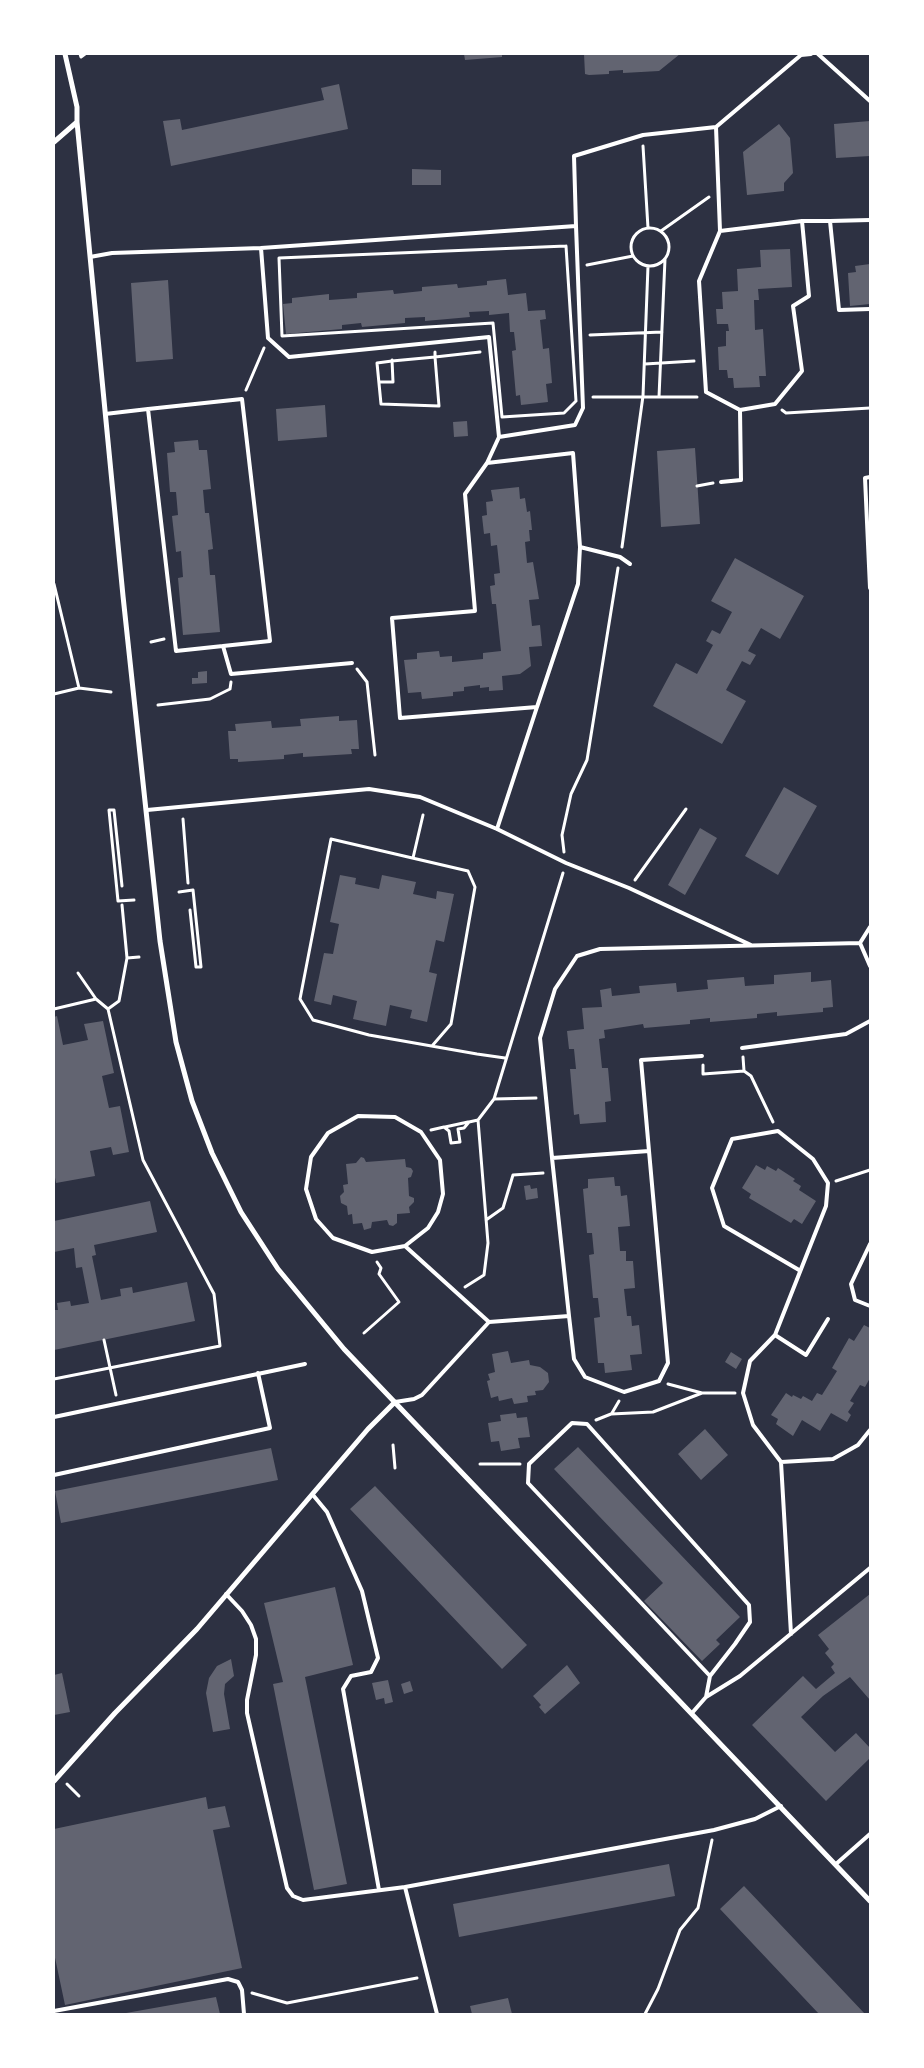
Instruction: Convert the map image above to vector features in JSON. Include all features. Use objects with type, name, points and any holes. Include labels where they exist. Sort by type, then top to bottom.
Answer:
[{"type":"street","points":[[65,54],[77,108],[105,414],[160,941],[176,1042],[192,1101],[212,1153],[241,1212],[278,1269],[344,1349],[870,1901]]},
{"type":"street","points":[[54,142],[77,122]]},
{"type":"street","points":[[54,1781],[115,1713],[197,1629],[368,1429],[395,1402]]},
{"type":"lane","points":[[498,437],[575,425],[583,408],[574,156],[643,135],[716,127],[801,55],[812,54]]},
{"type":"lane","points":[[818,54],[870,101]]},
{"type":"lane","points":[[716,127],[720,231],[699,281],[706,392],[740,410],[775,404],[802,371],[793,306],[809,296],[802,221]]},
{"type":"lane","points":[[720,231],[802,221],[870,220]]},
{"type":"lane","points":[[830,221],[839,310],[870,309]]},
{"type":"lane","points":[[90,257],[112,253],[261,248],[576,226]]},
{"type":"lane","points":[[261,248],[268,338],[289,357],[489,337],[498,437],[487,463],[465,494],[475,611],[392,618],[400,718],[537,707]]},
{"type":"lane","points":[[105,414],[242,399],[270,641],[176,651],[148,410]]},
{"type":"lane","points":[[721,482],[741,480],[740,410]]},
{"type":"lane","points":[[487,463],[573,453],[580,547],[578,584],[497,830]]},
{"type":"lane","points":[[870,477],[865,478],[870,588]]},
{"type":"lane","points":[[580,547],[620,557],[630,564]]},
{"type":"lane","points":[[224,646],[232,674],[352,663]]},
{"type":"lane","points":[[147,810],[369,789],[420,797],[497,830],[566,864],[629,888],[751,945]]},
{"type":"lane","points":[[860,943],[870,928]]},
{"type":"lane","points":[[702,1056],[641,1060],[668,1363],[659,1381],[624,1392],[584,1377],[574,1359],[540,1038],[555,989],[578,956],[600,950],[860,943]]},
{"type":"lane","points":[[860,943],[870,966]]},
{"type":"lane","points":[[742,1048],[846,1034],[870,1021]]},
{"type":"lane","points":[[358,1116],[395,1117],[421,1132],[440,1160],[443,1194],[438,1212],[428,1228],[405,1246],[372,1252],[332,1238],[316,1219],[306,1189],[311,1157],[328,1133],[358,1116]]},
{"type":"lane","points":[[790,1634],[781,1462],[753,1425],[743,1393],[750,1361],[775,1334],[826,1206],[828,1183],[813,1159],[778,1131],[732,1139],[712,1188],[724,1226],[799,1270]]},
{"type":"lane","points":[[552,1158],[649,1151]]},
{"type":"lane","points":[[870,1244],[850,1284],[855,1300],[870,1306]]},
{"type":"lane","points":[[405,1246],[489,1322]]},
{"type":"lane","points":[[395,1402],[414,1400],[422,1395],[489,1322],[569,1316]]},
{"type":"lane","points":[[775,1334],[806,1355],[828,1319]]},
{"type":"lane","points":[[54,1417],[305,1364]]},
{"type":"lane","points":[[54,1475],[270,1428],[258,1373]]},
{"type":"lane","points":[[706,1697],[710,1676],[750,1622],[750,1605],[587,1424],[572,1423],[529,1464],[528,1484],[710,1676]]},
{"type":"lane","points":[[781,1462],[833,1459],[858,1445],[870,1430]]},
{"type":"lane","points":[[312,1495],[327,1512],[362,1591],[378,1658],[370,1672],[351,1676],[343,1689],[379,1890]]},
{"type":"lane","points":[[692,1713],[706,1697],[740,1676],[870,1568]]},
{"type":"lane","points":[[226,1594],[242,1611],[251,1625],[256,1639],[256,1655],[247,1700],[247,1713],[287,1888],[293,1896],[303,1900],[405,1887],[714,1830],[755,1819],[780,1806]]},
{"type":"lane","points":[[836,1864],[870,1834]]},
{"type":"lane","points":[[405,1887],[438,2014]]},
{"type":"lane","points":[[54,2011],[228,1979],[238,1982],[242,1990],[244,2014]]},
{"type":"path","points":[[80,54],[81,57],[85,54]]},
{"type":"path","points":[[643,135],[648,228]]},
{"type":"path","points":[[661,231],[718,191]]},
{"type":"path","points":[[659,396],[665,259],[670,247],[666,235],[661,231],[648,228],[642,230],[633,238],[631,244],[633,256],[637,261],[648,266],[654,266],[665,259]]},
{"type":"path","points":[[566,246],[576,401],[564,413],[502,418],[493,323],[282,336],[279,258],[566,246]]},
{"type":"path","points":[[578,267],[633,256]]},
{"type":"path","points":[[421,1132],[478,1120],[494,1099],[566,864],[562,835],[571,794],[587,760],[644,396],[648,266]]},
{"type":"path","points":[[580,336],[662,332]]},
{"type":"path","points":[[242,399],[268,338]]},
{"type":"path","points":[[379,382],[393,382],[391,347]]},
{"type":"path","points":[[435,357],[439,406],[380,404],[377,363],[490,351]]},
{"type":"path","points":[[644,364],[705,361]]},
{"type":"path","points":[[583,398],[696,397],[706,392]]},
{"type":"path","points":[[775,404],[786,413],[870,408]]},
{"type":"path","points":[[54,584],[79,688]]},
{"type":"path","points":[[352,663],[367,682],[375,756]]},
{"type":"path","points":[[158,705],[210,699],[230,689],[232,674]]},
{"type":"path","points":[[54,694],[79,688],[112,692]]},
{"type":"path","points":[[629,888],[686,809]]},
{"type":"path","points":[[122,886],[114,810],[109,810],[118,902],[134,900]]},
{"type":"path","points":[[413,858],[423,816]]},
{"type":"path","points":[[183,819],[188,883]]},
{"type":"path","points":[[432,1046],[450,1024],[475,888],[468,871],[331,839],[300,999],[313,1020],[369,1034],[432,1046],[505,1058]]},
{"type":"path","points":[[179,892],[193,890],[201,967],[196,968],[190,910]]},
{"type":"path","points":[[108,1009],[120,1001],[127,958],[122,905]]},
{"type":"path","points":[[127,958],[139,957]]},
{"type":"path","points":[[54,1379],[220,1346],[214,1294],[143,1160],[108,1009],[96,999],[78,973]]},
{"type":"path","points":[[54,1009],[96,999]]},
{"type":"path","points":[[742,1048],[744,1071]]},
{"type":"path","points":[[702,1056],[703,1074],[744,1071],[751,1076],[778,1131]]},
{"type":"path","points":[[494,1099],[546,1098]]},
{"type":"path","points":[[456,1293],[484,1275],[488,1243],[478,1120]]},
{"type":"path","points":[[444,1128],[449,1131],[451,1143],[460,1142],[458,1129],[464,1128],[469,1122]]},
{"type":"path","points":[[828,1183],[870,1170]]},
{"type":"path","points":[[486,1220],[503,1208],[513,1175],[554,1172]]},
{"type":"path","points":[[364,1334],[399,1302],[378,1274],[381,1268]]},
{"type":"path","points":[[104,1340],[117,1403]]},
{"type":"path","points":[[659,1381],[702,1393],[743,1393]]},
{"type":"path","points":[[587,1424],[612,1414],[653,1412],[702,1393]]},
{"type":"path","points":[[393,1445],[395,1468]]},
{"type":"path","points":[[480,1464],[529,1464]]},
{"type":"path","points":[[67,1784],[79,1796]]},
{"type":"path","points":[[645,2014],[658,1989],[680,1930],[698,1908],[714,1830]]},
{"type":"path","points":[[242,1990],[287,2003],[428,1976]]},
{"type":"building","points":[[464,54],[502,54],[502,57],[465,60]]},
{"type":"building","points":[[584,54],[680,54],[659,71],[623,73],[623,70],[609,71],[609,74],[589,75],[585,74]]},
{"type":"building","points":[[339,84],[348,129],[171,166],[163,121],[180,119],[182,130],[324,100],[321,88]]},
{"type":"building","points":[[870,121],[870,156],[836,158],[834,124]]},
{"type":"building","points":[[779,124],[790,138],[793,173],[784,183],[784,191],[747,195],[743,152]]},
{"type":"building","points":[[412,169],[441,170],[441,185],[412,185]]},
{"type":"building","points":[[790,249],[792,287],[758,289],[759,300],[754,300],[755,330],[763,329],[766,376],[759,376],[760,387],[734,388],[733,378],[728,378],[727,370],[719,370],[718,347],[726,346],[726,331],[729,331],[728,324],[717,324],[716,309],[723,309],[722,292],[738,291],[737,269],[761,267],[760,250]]},
{"type":"building","points":[[870,264],[870,304],[850,306],[848,273],[856,272],[855,266]]},
{"type":"building","points":[[506,279],[508,295],[526,293],[528,311],[545,310],[546,319],[540,320],[543,349],[549,348],[552,383],[546,384],[548,402],[521,405],[520,395],[516,396],[512,351],[516,350],[514,332],[510,332],[509,313],[489,315],[489,311],[469,312],[470,317],[425,321],[425,317],[405,318],[405,323],[362,327],[361,323],[342,325],[342,329],[286,334],[283,304],[292,303],[292,298],[329,294],[329,300],[357,298],[357,293],[393,290],[394,294],[422,291],[422,287],[457,284],[458,288],[487,285],[487,281]]},
{"type":"building","points":[[168,280],[173,359],[136,362],[131,283]]},
{"type":"building","points":[[325,405],[327,437],[278,441],[276,409]]},
{"type":"building","points":[[467,421],[468,436],[454,437],[453,422]]},
{"type":"building","points":[[198,440],[199,450],[207,450],[211,489],[203,490],[205,513],[209,513],[213,549],[208,550],[210,575],[215,575],[220,632],[183,635],[178,578],[183,577],[181,551],[176,552],[172,516],[178,515],[176,492],[170,492],[167,453],[175,452],[174,442]]},
{"type":"building","points":[[695,448],[700,524],[661,527],[657,451]]},
{"type":"building","points":[[519,487],[520,499],[525,498],[527,512],[530,511],[532,530],[529,530],[530,541],[525,542],[527,563],[533,562],[539,599],[529,600],[532,626],[540,625],[542,646],[529,647],[531,666],[520,674],[502,676],[503,690],[489,691],[489,687],[480,688],[480,685],[464,687],[464,691],[453,692],[453,696],[422,699],[421,692],[408,693],[404,660],[417,659],[417,653],[439,651],[440,657],[452,656],[452,662],[483,659],[483,653],[501,651],[496,604],[492,604],[490,586],[495,585],[494,574],[500,573],[497,545],[491,546],[490,533],[484,534],[482,516],[487,515],[486,502],[493,501],[491,490]]},
{"type":"building","points":[[735,558],[804,596],[780,639],[761,628],[748,651],[756,655],[750,665],[742,661],[726,690],[746,701],[722,744],[653,706],[676,663],[697,674],[713,645],[706,641],[712,630],[720,634],[732,612],[711,601]]},
{"type":"building","points":[[207,671],[207,683],[192,684],[192,678],[198,678],[198,672]]},
{"type":"building","points":[[339,716],[339,721],[357,720],[359,749],[351,749],[352,754],[303,757],[303,753],[284,755],[284,759],[238,762],[238,759],[230,759],[228,731],[236,731],[235,724],[271,721],[272,728],[301,726],[300,719]]},
{"type":"building","points":[[784,787],[817,806],[778,875],[745,856]]},
{"type":"building","points":[[700,828],[717,838],[685,895],[668,885]]},
{"type":"building","points":[[340,875],[356,878],[355,884],[379,889],[382,875],[416,882],[413,894],[436,899],[437,891],[454,894],[444,942],[436,940],[429,972],[437,974],[427,1022],[410,1018],[412,1010],[390,1005],[386,1026],[353,1019],[357,1001],[333,995],[331,1005],[314,1001],[324,953],[333,954],[339,924],[330,922]]},
{"type":"building","points":[[811,972],[811,982],[831,980],[833,1007],[823,1008],[823,1012],[777,1016],[777,1012],[757,1014],[757,1018],[710,1022],[710,1018],[690,1020],[690,1024],[644,1028],[643,1024],[604,1030],[605,1038],[599,1039],[602,1068],[608,1068],[611,1101],[605,1102],[606,1122],[580,1124],[579,1114],[574,1115],[570,1069],[576,1069],[574,1049],[569,1049],[567,1031],[584,1029],[582,1008],[602,1007],[600,990],[611,988],[612,996],[640,993],[639,986],[676,983],[677,992],[708,989],[707,980],[744,977],[745,986],[774,984],[774,975]]},
{"type":"building","points":[[57,1016],[63,1045],[88,1040],[84,1024],[103,1021],[114,1073],[102,1076],[109,1108],[120,1106],[129,1152],[113,1155],[111,1147],[90,1151],[95,1176],[56,1183],[54,1172],[54,1017]]},
{"type":"building","points":[[361,1157],[366,1162],[405,1159],[406,1167],[411,1168],[413,1171],[411,1177],[408,1178],[409,1196],[414,1198],[414,1202],[409,1207],[410,1213],[397,1214],[397,1223],[393,1226],[389,1225],[387,1220],[372,1222],[371,1228],[364,1230],[362,1223],[353,1224],[352,1214],[348,1215],[347,1206],[341,1203],[340,1196],[344,1192],[343,1185],[348,1184],[346,1164],[356,1163]]},
{"type":"building","points":[[756,1165],[765,1170],[767,1166],[776,1171],[778,1168],[795,1179],[793,1181],[801,1186],[799,1190],[816,1201],[802,1224],[794,1219],[791,1223],[749,1198],[751,1194],[742,1188]]},
{"type":"building","points":[[614,1177],[615,1186],[620,1186],[621,1196],[627,1195],[630,1226],[618,1227],[620,1251],[626,1251],[626,1261],[633,1261],[635,1288],[624,1289],[627,1316],[631,1316],[632,1326],[639,1325],[642,1354],[630,1355],[632,1370],[605,1373],[604,1363],[598,1363],[594,1318],[600,1317],[598,1298],[593,1298],[589,1255],[594,1254],[592,1233],[587,1233],[583,1189],[588,1188],[588,1179]]},
{"type":"building","points":[[530,1185],[531,1189],[537,1188],[538,1198],[526,1200],[524,1186]]},
{"type":"building","points":[[150,1201],[157,1232],[94,1245],[96,1255],[92,1256],[101,1300],[121,1296],[120,1289],[132,1287],[133,1293],[187,1282],[195,1321],[54,1350],[54,1310],[58,1310],[57,1303],[70,1301],[71,1306],[89,1303],[82,1267],[76,1268],[74,1248],[54,1252],[54,1221]]},
{"type":"building","points":[[864,1325],[870,1328],[870,1378],[865,1387],[860,1385],[850,1401],[854,1403],[848,1412],[851,1415],[847,1422],[831,1413],[820,1431],[802,1420],[793,1436],[776,1424],[778,1419],[771,1415],[786,1393],[801,1399],[803,1396],[812,1401],[817,1393],[822,1395],[837,1371],[832,1368],[849,1338],[854,1341]]},
{"type":"building","points":[[508,1351],[511,1363],[529,1360],[530,1365],[540,1367],[548,1373],[549,1382],[543,1390],[535,1391],[536,1395],[527,1396],[528,1402],[514,1404],[512,1398],[499,1401],[498,1396],[491,1398],[487,1381],[490,1380],[488,1374],[495,1372],[492,1354]]},
{"type":"building","points":[[731,1352],[742,1359],[736,1369],[725,1362]]},
{"type":"building","points":[[516,1413],[517,1418],[527,1417],[530,1437],[518,1438],[520,1448],[501,1451],[499,1441],[491,1442],[488,1423],[501,1421],[500,1415]]},
{"type":"building","points":[[705,1429],[728,1455],[701,1480],[678,1454]]},
{"type":"building","points":[[578,1447],[740,1617],[716,1640],[720,1644],[702,1661],[644,1601],[663,1583],[554,1469]]},
{"type":"building","points":[[271,1448],[278,1480],[61,1523],[55,1491]]},
{"type":"building","points":[[375,1486],[527,1645],[502,1669],[350,1509]]},
{"type":"building","points":[[335,1587],[353,1665],[305,1677],[347,1884],[314,1890],[273,1684],[283,1682],[264,1603]]},
{"type":"building","points":[[870,1594],[870,1700],[850,1677],[823,1696],[801,1717],[835,1752],[856,1733],[870,1748],[870,1758],[826,1801],[752,1725],[803,1676],[816,1689],[835,1673],[831,1667],[834,1664],[825,1653],[829,1649],[818,1635]]},
{"type":"building","points":[[231,1659],[234,1676],[225,1684],[224,1694],[230,1729],[213,1732],[206,1693],[209,1678],[217,1666]]},
{"type":"building","points":[[567,1665],[580,1683],[545,1714],[539,1707],[541,1705],[533,1696]]},
{"type":"building","points":[[62,1673],[70,1712],[54,1715],[54,1675]]},
{"type":"building","points":[[388,1680],[393,1702],[385,1704],[384,1698],[376,1700],[372,1683]]},
{"type":"building","points":[[410,1681],[413,1691],[404,1694],[401,1684]]},
{"type":"building","points":[[206,1797],[208,1809],[225,1806],[230,1827],[213,1830],[242,1968],[65,2005],[54,1953],[54,1829]]},
{"type":"building","points":[[669,1864],[675,1896],[459,1937],[453,1904]]},
{"type":"building","points":[[744,1886],[865,2014],[819,2014],[720,1909]]},
{"type":"building","points":[[216,1997],[220,2014],[126,2014],[126,2013]]},
{"type":"building","points":[[508,1998],[512,2014],[472,2014],[470,2006]]}]
